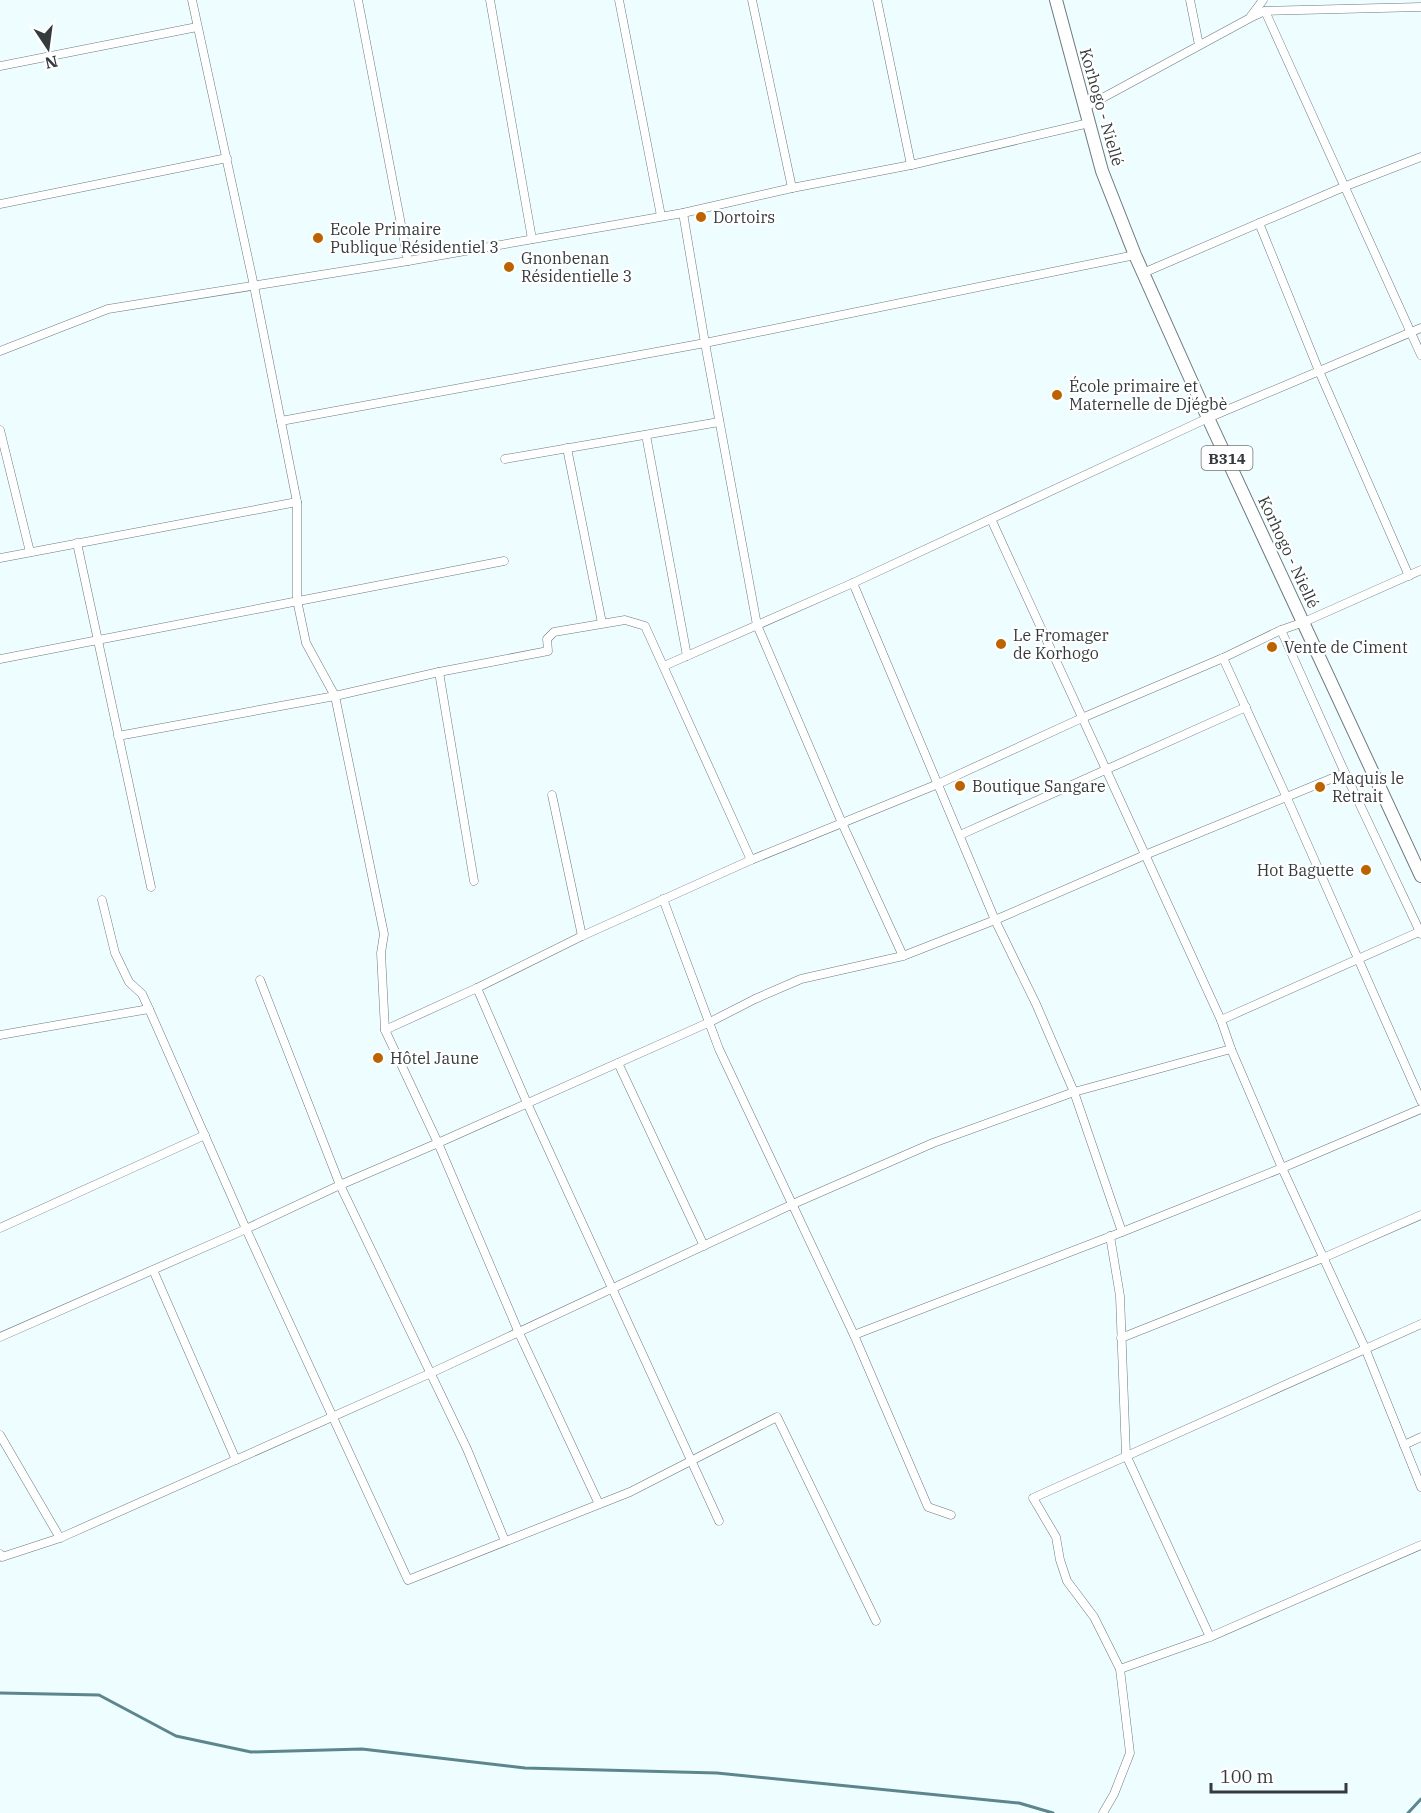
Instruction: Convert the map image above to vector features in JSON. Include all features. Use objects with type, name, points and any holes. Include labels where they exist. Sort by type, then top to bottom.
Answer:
[{"type":"main road","name":"Korhogo - Niellé","points":[[1056,0],[1102,171],[1135,255],[1208,418],[1417,857],[1421,876]]},
{"type":"street","points":[[192,0],[254,286],[297,502],[297,600],[306,643],[335,696],[384,934],[381,953],[385,1030],[438,1143],[519,1333],[599,1504]]},
{"type":"street","points":[[358,0],[408,261]]},
{"type":"street","points":[[490,0],[532,239]]},
{"type":"street","points":[[619,0],[661,216]]},
{"type":"street","points":[[752,0],[792,188]]},
{"type":"street","points":[[877,0],[911,165]]},
{"type":"street","points":[[1190,0],[1199,45]]},
{"type":"street","points":[[1250,18],[1263,0]]},
{"type":"street","points":[[1084,108],[1265,11],[1421,7]]},
{"type":"street","points":[[1265,11],[1421,356]]},
{"type":"street","points":[[0,66],[197,27]]},
{"type":"street","points":[[0,351],[108,309],[408,261],[683,213],[792,188],[911,165],[1089,123]]},
{"type":"street","points":[[1143,273],[1421,156]]},
{"type":"street","points":[[0,204],[227,158]]},
{"type":"street","points":[[683,213],[757,625],[842,823],[903,956]]},
{"type":"street","points":[[1258,223],[1319,371],[1409,576]]},
{"type":"street","points":[[281,421],[705,343],[1135,255]]},
{"type":"street","points":[[664,666],[854,583],[1208,418],[1421,328]]},
{"type":"street","points":[[505,459],[719,422]]},
{"type":"street","points":[[0,430],[30,552]]},
{"type":"street","points":[[646,435],[687,656]]},
{"type":"street","points":[[567,448],[602,623]]},
{"type":"street","points":[[0,558],[297,502]]},
{"type":"street","points":[[991,519],[1221,1020],[1231,1049],[1282,1168],[1365,1348],[1421,1487]]},
{"type":"street","points":[[77,543],[151,887]]},
{"type":"street","points":[[0,659],[504,561]]},
{"type":"street","points":[[385,1030],[663,899],[938,783],[1421,570]]},
{"type":"street","points":[[854,583],[995,920],[1036,1004],[1074,1092],[1122,1232]]},
{"type":"street","points":[[118,736],[335,696],[439,672],[548,651],[547,639],[554,632],[626,620],[645,626],[751,860]]},
{"type":"street","points":[[1221,1020],[1421,932],[1345,773],[1281,630]]},
{"type":"street","points":[[1223,658],[1421,1101]]},
{"type":"street","points":[[439,672],[474,881]]},
{"type":"street","points":[[960,835],[1246,707]]},
{"type":"street","points":[[0,1337],[710,1022],[801,979],[903,956],[995,920],[1145,855],[1345,773]]},
{"type":"street","points":[[552,795],[582,936]]},
{"type":"street","points":[[663,899],[719,1049],[854,1335],[927,1507],[951,1515]]},
{"type":"street","points":[[102,900],[116,953],[129,982],[142,994],[149,1009],[246,1229],[408,1580],[630,1492],[777,1417],[876,1621]]},
{"type":"street","points":[[260,980],[340,1185],[467,1449],[505,1541]]},
{"type":"street","points":[[477,988],[527,1103],[719,1521]]},
{"type":"street","points":[[0,1035],[149,1009]]},
{"type":"street","points":[[0,1554],[2,1557],[60,1538],[431,1374],[793,1204],[933,1143],[1074,1092],[1231,1049]]},
{"type":"street","points":[[618,1063],[704,1246]]},
{"type":"street","points":[[854,1335],[1122,1232],[1421,1109]]},
{"type":"street","points":[[0,1228],[205,1135]]},
{"type":"street","points":[[1121,1338],[1323,1258],[1421,1215]]},
{"type":"street","points":[[1110,1236],[1120,1296],[1126,1455],[1210,1636]]},
{"type":"street","points":[[153,1270],[236,1460]]},
{"type":"street","points":[[1102,1813],[1113,1794],[1130,1753],[1120,1669],[1095,1617],[1068,1581],[1060,1560],[1056,1537],[1033,1498],[1421,1323]]},
{"type":"street","points":[[0,1435],[60,1538]]},
{"type":"street","points":[[1404,1445],[1421,1437]]},
{"type":"street","points":[[1120,1669],[1210,1636],[1421,1545]]},
{"type":"waterway","points":[[0,1693],[99,1695],[176,1736],[251,1752],[362,1749],[525,1768],[717,1773],[1019,1803],[1053,1813]]},
{"type":"waterway","points":[[1408,1813],[1421,1799]]},
{"type":"place","name":"Dortoirs","points":[[701,217]]},
{"type":"place","name":"Ecole Primaire Publique Résidentiel 3","points":[[318,238]]},
{"type":"place","name":"Gnonbenan Résidentielle 3","points":[[509,267]]},
{"type":"place","name":"École primaire et Maternelle de Djégbè","points":[[1057,395]]},
{"type":"place","name":"Le Fromager de Korhogo","points":[[1001,644]]},
{"type":"place","name":"Vente de Ciment","points":[[1272,647]]},
{"type":"place","name":"Boutique Sangare","points":[[960,786]]},
{"type":"place","name":"Maquis le Retrait","points":[[1320,787]]},
{"type":"place","name":"Hot Baguette","points":[[1366,870]]},
{"type":"place","name":"Hôtel Jaune","points":[[378,1058]]}]
